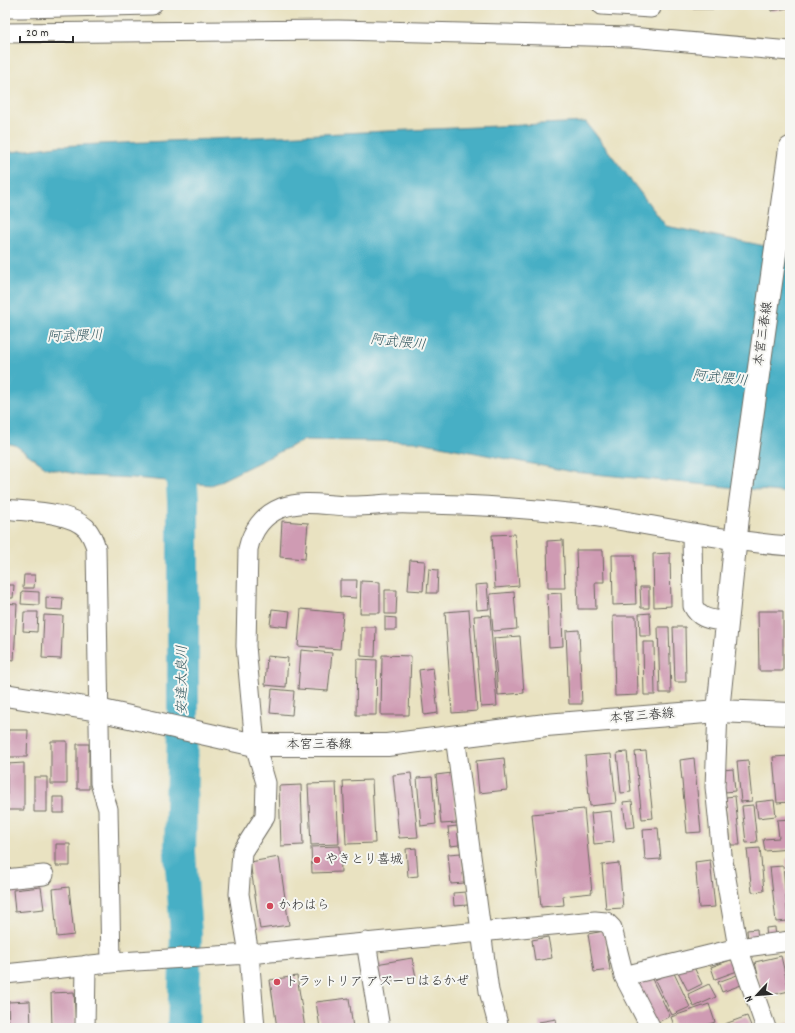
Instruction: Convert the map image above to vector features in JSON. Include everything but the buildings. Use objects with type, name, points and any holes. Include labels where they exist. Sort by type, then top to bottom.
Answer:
[{"type":"main road","name":"本宮三春線","points":[[5,695],[107,712],[255,745],[387,744],[546,725],[718,710],[738,517],[790,148]]},
{"type":"main road","points":[[718,710],[790,714]]},
{"type":"street","points":[[17,7],[152,5]]},
{"type":"street","points":[[602,5],[651,8],[651,5]]},
{"type":"street","points":[[5,33],[361,30],[630,37],[790,51]]},
{"type":"street","points":[[255,1028],[249,954],[239,894],[242,852],[265,816],[266,783],[255,745],[246,646],[248,548],[251,537],[259,524],[270,514],[301,503],[352,506],[410,504],[517,508],[579,515],[736,540],[790,546]]},
{"type":"street","points":[[5,509],[66,518],[80,524],[92,538],[96,548],[107,712],[100,783],[108,809],[115,962]]},
{"type":"street","points":[[692,533],[691,595],[693,606],[697,614],[701,617],[726,622]]},
{"type":"street","points":[[718,710],[715,787],[722,855],[738,948],[766,1028]]},
{"type":"street","points":[[455,736],[489,991],[499,1028]]},
{"type":"street","points":[[5,879],[44,875]]},
{"type":"street","points":[[5,974],[115,962],[249,954],[480,930],[595,920],[606,922],[612,928],[624,976],[651,1028]]},
{"type":"street","points":[[366,942],[380,1028]]},
{"type":"street","points":[[624,976],[738,948],[790,942]]},
{"type":"street","points":[[85,1028],[86,965]]},
{"type":"water","name":"阿武隈川","points":[[586,122],[666,226],[790,251],[790,493],[573,472],[420,442],[304,440],[212,485],[134,478],[86,476],[47,468],[15,445],[5,443],[5,153],[57,146]]},
{"type":"waterway","name":"安達太良川","points":[[179,438],[183,501],[183,727],[180,852],[186,934],[183,1028]]},
{"type":"place","name":"やきとり喜城","points":[[317,860]]},
{"type":"place","name":"かわはら","points":[[270,906]]},
{"type":"place","name":"トラットリア アズーロはるかぜ","points":[[277,982]]}]
